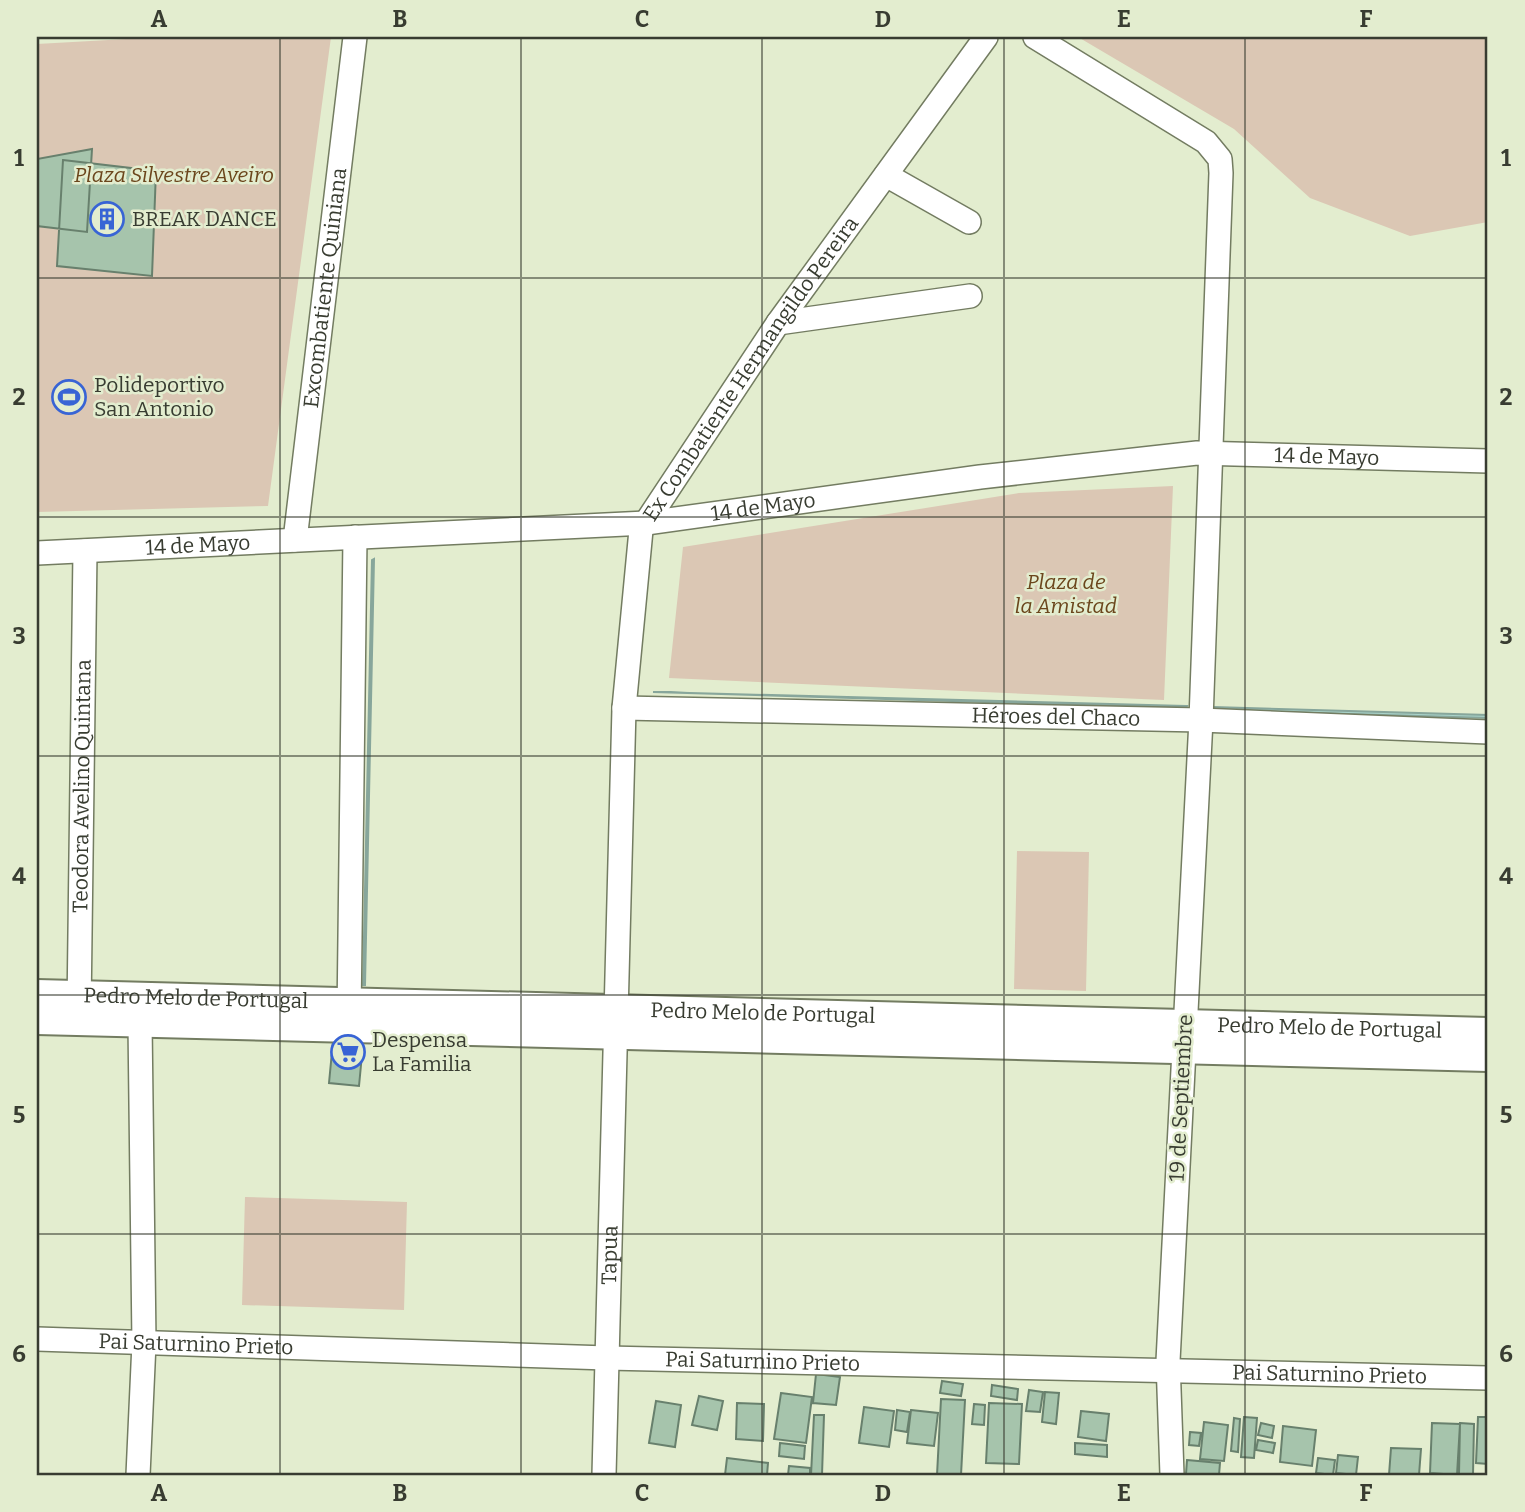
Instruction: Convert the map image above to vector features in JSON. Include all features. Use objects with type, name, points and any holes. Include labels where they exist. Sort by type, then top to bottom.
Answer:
[{"type":"street","name":"Excombatiente Quiniana","points":[[295,540],[355,37]]},
{"type":"street","name":"Ex Combatiente Hermangildo Pereira","points":[[614,1022],[624,708],[641,530],[778,323],[986,37]]},
{"type":"street","name":"19 de Septiembre","points":[[1035,37],[1206,142],[1214,148],[1220,159],[1201,720],[1168,1371],[1172,1475]]},
{"type":"street","points":[[886,175],[969,222]]},
{"type":"street","points":[[778,323],[970,296]]},
{"type":"street","name":"14 de Mayo","points":[[37,553],[646,523],[980,477],[1210,454],[1488,461]]},
{"type":"street","points":[[349,1015],[355,537]]},
{"type":"street","name":"Teodora Avelino Quintana","points":[[79,1008],[85,551]]},
{"type":"street","name":"Héroes del Chaco","points":[[624,708],[1201,720],[1488,732]]},
{"type":"street","name":"Pedro Melo de Portugal","points":[[37,994],[140,1023],[349,1015]]},
{"type":"street","name":"Pedro Melo de Portugal","points":[[37,1020],[79,1008],[939,1029],[1184,1037],[1488,1057]]},
{"type":"street","name":"Tapua","points":[[604,1475],[614,1022]]},
{"type":"street","points":[[138,1475],[144,1342],[140,1023]]},
{"type":"street","name":"Pedro Melo de Portugal","points":[[1184,1037],[1488,1032]]},
{"type":"street","name":"Pai Saturnino Prieto","points":[[37,1339],[607,1358],[1488,1378]]},
{"type":"green space","name":"Plaza Silvestre Aveiro","points":[[162,37],[331,37],[268,506],[37,512],[37,44]]},
{"type":"green space","points":[[1078,37],[1488,37],[1488,222],[1410,236],[1310,198],[1234,129]]},
{"type":"green space","name":"Plaza de la Amistad","points":[[1173,486],[1164,700],[669,678],[683,547],[1019,493]]},
{"type":"green space","points":[[1017,851],[1089,852],[1086,991],[1014,989]]},
{"type":"green space","points":[[245,1197],[407,1202],[404,1310],[242,1305]]},
{"type":"water","points":[[374,559],[365,985],[363,985],[372,560]]},
{"type":"water","points":[[653,692],[1186,706],[1187,706],[1186,708]]},
{"type":"water","points":[[1213,707],[1488,715],[1488,718],[1213,710]]},
{"type":"building","points":[[92,149],[87,232],[37,226],[37,159]]},
{"type":"building","name":"BREAK DANCE","points":[[63,160],[156,171],[152,276],[57,266]]},
{"type":"building","points":[[333,1041],[363,1044],[359,1086],[329,1083]]},
{"type":"building","points":[[816,1374],[840,1377],[836,1405],[813,1403]]},
{"type":"building","points":[[942,1381],[963,1384],[961,1396],[940,1393]]},
{"type":"building","points":[[992,1385],[1018,1389],[1017,1400],[991,1396]]},
{"type":"building","points":[[1029,1390],[1043,1392],[1040,1412],[1026,1411]]},
{"type":"building","points":[[1045,1392],[1059,1393],[1056,1424],[1042,1422]]},
{"type":"building","points":[[781,1393],[812,1397],[806,1443],[774,1439]]},
{"type":"building","points":[[699,1396],[723,1401],[717,1430],[692,1425]]},
{"type":"building","points":[[941,1399],[965,1400],[961,1475],[937,1475]]},
{"type":"building","points":[[656,1401],[681,1405],[675,1447],[649,1443]]},
{"type":"building","points":[[737,1403],[764,1404],[763,1441],[736,1439]]},
{"type":"building","points":[[989,1403],[1022,1404],[1019,1464],[986,1463]]},
{"type":"building","points":[[974,1404],[985,1405],[984,1425],[972,1424]]},
{"type":"building","points":[[864,1407],[894,1411],[889,1447],[859,1443]]},
{"type":"building","points":[[897,1410],[910,1412],[907,1432],[895,1430]]},
{"type":"building","points":[[911,1410],[938,1413],[934,1446],[907,1443]]},
{"type":"building","points":[[1081,1411],[1109,1414],[1106,1441],[1078,1437]]},
{"type":"building","points":[[814,1415],[824,1415],[822,1475],[811,1475]]},
{"type":"building","points":[[1244,1417],[1257,1418],[1254,1458],[1241,1457]]},
{"type":"building","points":[[1478,1417],[1488,1417],[1488,1464],[1476,1463]]},
{"type":"building","points":[[1234,1418],[1240,1419],[1238,1452],[1231,1451]]},
{"type":"building","points":[[1204,1422],[1228,1425],[1224,1461],[1200,1459]]},
{"type":"building","points":[[1261,1423],[1274,1426],[1272,1438],[1258,1435]]},
{"type":"building","points":[[1432,1423],[1460,1424],[1457,1475],[1430,1473]]},
{"type":"building","points":[[1460,1423],[1474,1424],[1473,1475],[1459,1474]]},
{"type":"building","points":[[1283,1426],[1316,1430],[1312,1466],[1280,1462]]},
{"type":"building","points":[[1190,1432],[1201,1433],[1199,1446],[1189,1445]]},
{"type":"building","points":[[1258,1440],[1275,1443],[1273,1453],[1256,1450]]},
{"type":"building","points":[[780,1443],[805,1446],[804,1459],[779,1456]]},
{"type":"building","points":[[1075,1443],[1107,1445],[1107,1457],[1075,1454]]},
{"type":"building","points":[[1391,1448],[1421,1449],[1419,1475],[1389,1475]]},
{"type":"building","points":[[1338,1455],[1358,1457],[1356,1475],[1336,1473]]},
{"type":"building","points":[[727,1458],[768,1463],[767,1475],[725,1475]]},
{"type":"building","points":[[1318,1458],[1335,1460],[1333,1475],[1316,1473]]},
{"type":"building","points":[[1187,1460],[1220,1463],[1219,1475],[1186,1474]]},
{"type":"building","points":[[789,1466],[810,1468],[810,1475],[788,1475]]},
{"type":"place","name":"BREAK DANCE","points":[[107,219]]},
{"type":"place","name":"Polideportivo San Antonio","points":[[69,397]]},
{"type":"place","name":"Despensa La Familia","points":[[348,1052]]}]
